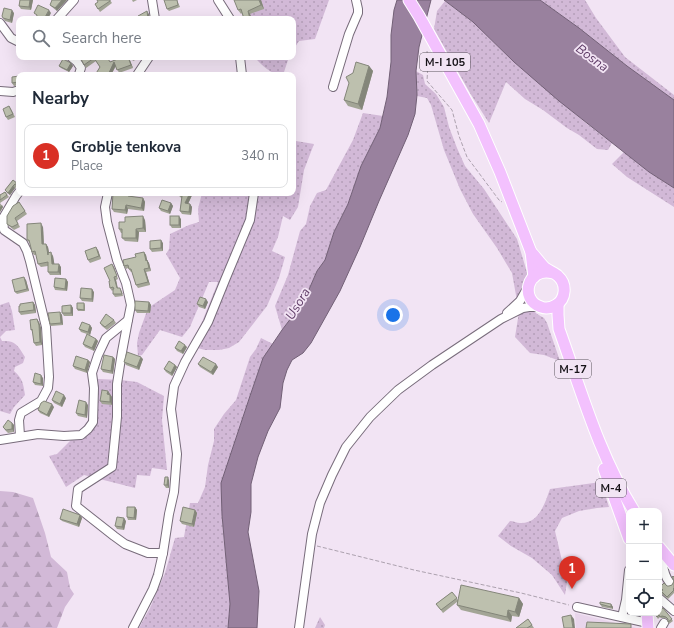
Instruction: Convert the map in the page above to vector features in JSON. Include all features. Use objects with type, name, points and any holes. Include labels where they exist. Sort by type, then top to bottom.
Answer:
[{"type":"main road","name":"M-I 105","points":[[409,0],[420,16],[479,124],[500,172],[531,252]]},
{"type":"main road","name":"M-17","points":[[531,252],[546,268],[558,276],[564,285],[564,296],[558,304],[559,329],[598,437],[617,481],[632,508]]},
{"type":"main road","name":"M-17","points":[[531,252],[531,282],[528,293],[530,299],[534,304],[542,307],[559,329]]},
{"type":"main road","points":[[531,282],[540,273],[553,273]]},
{"type":"main road","points":[[542,307],[549,308],[558,304]]},
{"type":"main road","name":"M-4","points":[[598,437],[605,472],[626,530]]},
{"type":"main road","points":[[662,551],[674,565]]},
{"type":"street","points":[[60,16],[74,0]]},
{"type":"street","points":[[152,0],[155,16]]},
{"type":"street","points":[[218,0],[228,16]]},
{"type":"street","points":[[333,87],[348,34],[358,13],[356,0]]},
{"type":"street","points":[[0,23],[11,38],[16,40]]},
{"type":"street","points":[[75,60],[81,68],[79,72]]},
{"type":"street","points":[[139,72],[147,60]]},
{"type":"street","points":[[240,60],[242,72]]},
{"type":"street","points":[[0,91],[16,91]]},
{"type":"street","points":[[16,196],[4,218],[4,230],[23,243],[30,261],[46,327],[49,377],[48,388],[41,401],[21,414],[19,420],[20,436]]},
{"type":"street","points":[[107,196],[105,207],[107,222],[117,260],[126,283],[130,305],[117,384],[117,417],[112,467],[78,490],[76,506],[125,544],[148,553],[163,553]]},
{"type":"street","points":[[133,628],[158,575],[174,492],[177,454],[171,408],[174,386],[185,362],[208,322],[250,220],[254,196]]},
{"type":"street","points":[[501,319],[520,301],[531,282]]},
{"type":"street","points":[[299,628],[312,534],[320,503],[346,447],[370,417],[398,390],[432,365],[501,319],[523,308],[542,307]]},
{"type":"street","points":[[0,440],[38,434],[64,436],[75,435],[81,434],[88,429],[93,422],[94,388],[92,373],[98,355],[106,338],[128,320]]},
{"type":"street","points":[[662,561],[665,575],[670,583]]},
{"type":"street","points":[[622,617],[626,600],[628,580]]},
{"type":"street","points":[[662,603],[670,616]]},
{"type":"street","points":[[577,607],[648,621]]},
{"type":"path","points":[[427,52],[427,81],[452,110],[459,136],[467,157],[499,200],[504,204]]},
{"type":"path","points":[[311,544],[414,570],[521,593],[577,607]]},
{"type":"shaded area","points":[[575,613],[637,628],[576,628]]},
{"type":"green space","points":[[256,0],[329,0],[315,39],[299,41],[296,46],[296,16],[248,16],[247,12]]},
{"type":"green space","points":[[540,0],[585,0],[596,18],[625,57],[674,95],[674,100],[627,66],[579,28]]},
{"type":"green space","points":[[445,1],[473,22],[514,62],[612,143],[608,150],[597,149],[543,110],[525,99],[506,82],[489,123],[470,93],[434,29],[437,11]]},
{"type":"green space","points":[[257,60],[288,60],[284,72],[273,72]]},
{"type":"green space","points":[[416,71],[423,75],[425,84],[436,94],[444,107],[449,127],[465,166],[484,189],[517,239],[529,279],[530,307],[544,318],[547,323],[560,361],[544,355],[530,353],[515,337],[519,312],[512,273],[497,248],[473,214],[460,189],[444,150],[431,105],[427,98],[417,96]]},
{"type":"green space","points":[[363,113],[383,116],[380,128],[361,166],[348,204],[334,232],[325,260],[317,271],[304,301],[282,330],[275,306],[288,275],[300,231],[306,224],[310,206],[317,193],[326,190],[353,140]]},
{"type":"green space","points":[[296,141],[314,144],[304,170],[298,207],[290,220],[283,216],[278,237],[272,251],[285,257],[279,278],[267,306],[239,342],[229,348],[219,350],[205,350],[190,346],[202,322],[218,282],[209,282],[190,327],[182,337],[160,330],[142,355],[138,356],[137,343],[139,333],[148,308],[175,290],[180,278],[166,254],[169,249],[170,234],[199,222],[198,209],[201,196],[296,196]]},
{"type":"green space","points":[[624,152],[649,172],[674,188],[674,207],[627,177],[612,164]]},
{"type":"green space","points":[[9,302],[15,330],[6,331],[0,337],[0,305]]},
{"type":"green space","points":[[0,337],[2,341],[16,344],[25,357],[23,363],[15,367],[14,371],[22,382],[25,395],[10,414],[0,411]]},
{"type":"green space","points":[[261,338],[273,344],[263,358],[231,454],[222,515],[230,604],[228,628],[139,628],[150,608],[165,573],[175,538],[184,537],[190,503],[198,503],[205,487],[208,465],[214,441],[214,429],[236,400],[250,357]]},
{"type":"green space","points":[[98,379],[137,382],[164,396],[162,420],[167,470],[152,468],[150,476],[137,475],[135,488],[84,475],[66,487],[49,456],[57,454],[81,430],[91,417],[96,405]]},
{"type":"green space","points":[[601,482],[609,507],[579,511],[562,518],[555,531],[567,582],[565,595],[552,575],[532,558],[511,546],[498,536],[510,521],[519,523],[527,522],[537,516],[550,489]]},
{"type":"green space","points":[[0,491],[13,492],[33,498],[45,533],[51,557],[67,572],[70,588],[74,594],[65,607],[57,628],[0,628]]},
{"type":"green space","points":[[320,617],[325,625],[324,628],[315,628]]},
{"type":"water","points":[[397,0],[431,0],[419,47],[416,71],[417,95],[415,114],[408,135],[340,291],[311,343],[303,353],[292,360],[287,370],[283,383],[280,408],[268,431],[258,457],[251,484],[251,512],[248,532],[259,591],[257,628],[228,628],[230,604],[222,515],[221,483],[263,358],[304,301],[317,271],[325,260],[334,232],[348,204],[361,166],[380,128],[387,97],[391,62],[391,35],[394,10]]},
{"type":"water","name":"Bosna","points":[[444,0],[540,0],[674,100],[674,188],[649,172],[559,101],[514,62],[473,22]]},
{"type":"building","points":[[20,0],[30,0],[29,7],[19,6]]},
{"type":"building","points":[[52,0],[62,0],[55,8],[50,5]]},
{"type":"building","points":[[97,0],[110,1],[98,9],[95,4],[98,2]]},
{"type":"building","points":[[164,0],[177,0],[178,5],[167,9]]},
{"type":"building","points":[[234,0],[259,0],[261,5],[248,11],[249,16],[243,16],[241,9],[238,10]]},
{"type":"building","points":[[38,5],[49,10],[46,16],[37,16],[34,13]]},
{"type":"building","points":[[4,8],[12,10],[10,20],[3,18],[2,16]]},
{"type":"building","points":[[147,11],[148,16],[138,16]]},
{"type":"building","points":[[62,60],[71,63],[67,70],[59,66]]},
{"type":"building","points":[[82,60],[91,60],[84,65]]},
{"type":"building","points":[[95,60],[109,60],[110,62],[115,60],[129,60],[131,65],[117,70],[114,62],[109,72],[97,72],[100,67]]},
{"type":"building","points":[[356,62],[369,66],[358,104],[344,100],[349,83],[346,77],[353,73]]},
{"type":"building","points":[[16,76],[16,82],[12,83],[12,77]]},
{"type":"building","points":[[9,106],[13,114],[6,117],[3,109]]},
{"type":"building","points":[[13,180],[16,182],[8,193],[5,190]]},
{"type":"building","points":[[5,192],[7,195],[0,200],[0,195]]},
{"type":"building","points":[[113,196],[143,198],[141,208],[126,205],[125,210],[112,209]]},
{"type":"building","points":[[182,196],[188,196],[185,203],[190,204],[189,212],[180,211]]},
{"type":"building","points":[[162,200],[171,203],[168,211],[159,208]]},
{"type":"building","points":[[19,202],[25,211],[15,218],[18,224],[12,227],[7,224],[7,216],[13,206]]},
{"type":"building","points":[[143,216],[143,228],[136,229],[136,238],[122,238],[122,229],[119,229],[119,222],[125,222],[125,217]]},
{"type":"building","points":[[170,216],[179,216],[179,225],[170,225]]},
{"type":"building","points":[[41,223],[42,244],[46,244],[48,255],[48,253],[51,252],[52,264],[59,264],[58,272],[48,272],[48,262],[38,264],[35,251],[32,252],[29,240],[27,240],[27,224]]},
{"type":"building","points":[[161,240],[161,248],[150,249],[150,241]]},
{"type":"building","points":[[96,247],[99,256],[88,260],[85,251]]},
{"type":"building","points":[[144,252],[149,268],[144,269],[148,282],[136,285],[131,269],[129,269],[128,265],[124,266],[123,260],[136,257],[135,254]]},
{"type":"building","points":[[112,264],[117,276],[114,277],[117,288],[120,288],[122,294],[113,294],[113,287],[110,288],[110,281],[104,268]]},
{"type":"building","points":[[24,277],[27,289],[15,292],[12,280]]},
{"type":"building","points":[[55,278],[66,279],[65,289],[54,287]]},
{"type":"building","points":[[81,288],[92,289],[92,299],[80,298]]},
{"type":"building","points":[[200,297],[206,299],[203,306],[197,304]]},
{"type":"building","points":[[135,301],[149,302],[148,311],[135,310]]},
{"type":"building","points":[[33,302],[34,310],[19,312],[20,304]]},
{"type":"building","points":[[77,303],[84,303],[84,310],[77,309]]},
{"type":"building","points":[[71,305],[71,313],[62,313],[62,306]]},
{"type":"building","points":[[60,312],[61,323],[50,324],[48,313]]},
{"type":"building","points":[[106,314],[114,320],[105,327],[100,323]]},
{"type":"building","points":[[37,319],[39,325],[40,342],[34,343],[30,320]]},
{"type":"building","points":[[82,322],[90,325],[88,332],[79,329]]},
{"type":"building","points":[[87,334],[96,339],[92,348],[83,344]]},
{"type":"building","points":[[179,341],[185,345],[181,351],[175,348]]},
{"type":"building","points":[[127,352],[141,357],[137,367],[124,362]]},
{"type":"building","points":[[104,355],[113,357],[111,371],[101,369]]},
{"type":"building","points":[[76,356],[88,360],[85,370],[73,366]]},
{"type":"building","points":[[203,357],[216,364],[211,372],[198,364]]},
{"type":"building","points":[[169,361],[175,365],[171,373],[164,369]]},
{"type":"building","points":[[35,373],[41,375],[41,384],[33,382]]},
{"type":"building","points":[[102,390],[108,391],[107,394],[110,395],[110,402],[100,401]]},
{"type":"building","points":[[56,391],[64,395],[60,404],[52,400]]},
{"type":"building","points":[[79,400],[86,402],[85,415],[76,413]]},
{"type":"building","points":[[44,401],[52,404],[47,415],[38,410],[41,403]]},
{"type":"building","points":[[8,420],[12,423],[12,429],[6,430],[3,427]]},
{"type":"building","points":[[165,477],[168,477],[167,485],[164,485]]},
{"type":"building","points":[[127,507],[135,507],[134,518],[127,517]]},
{"type":"building","points":[[183,507],[195,510],[192,524],[180,521]]},
{"type":"building","points":[[63,509],[80,515],[77,524],[60,519]]},
{"type":"building","points":[[117,517],[124,518],[122,527],[115,526]]},
{"type":"building","points":[[674,581],[674,590],[667,597],[662,592],[662,585],[664,583],[667,586],[672,585]]},
{"type":"building","points":[[461,585],[519,598],[515,612],[508,610],[507,617],[457,605]]},
{"type":"building","points":[[452,592],[457,598],[441,610],[436,604]]},
{"type":"building","points":[[600,602],[611,604],[611,607],[600,604]]},
{"type":"building","points":[[662,609],[672,619],[668,622],[666,617],[662,616]]},
{"type":"building","points":[[571,615],[573,628],[564,628],[562,617]]},
{"type":"building","points":[[528,619],[532,625],[527,628],[516,628]]},
{"type":"building","points":[[587,622],[631,624],[631,628],[586,628]]},
{"type":"place","name":"Groblje tenkova","points":[[572,589]]},
{"type":"water label","name":"Usora","points":[[298,304]]}]
